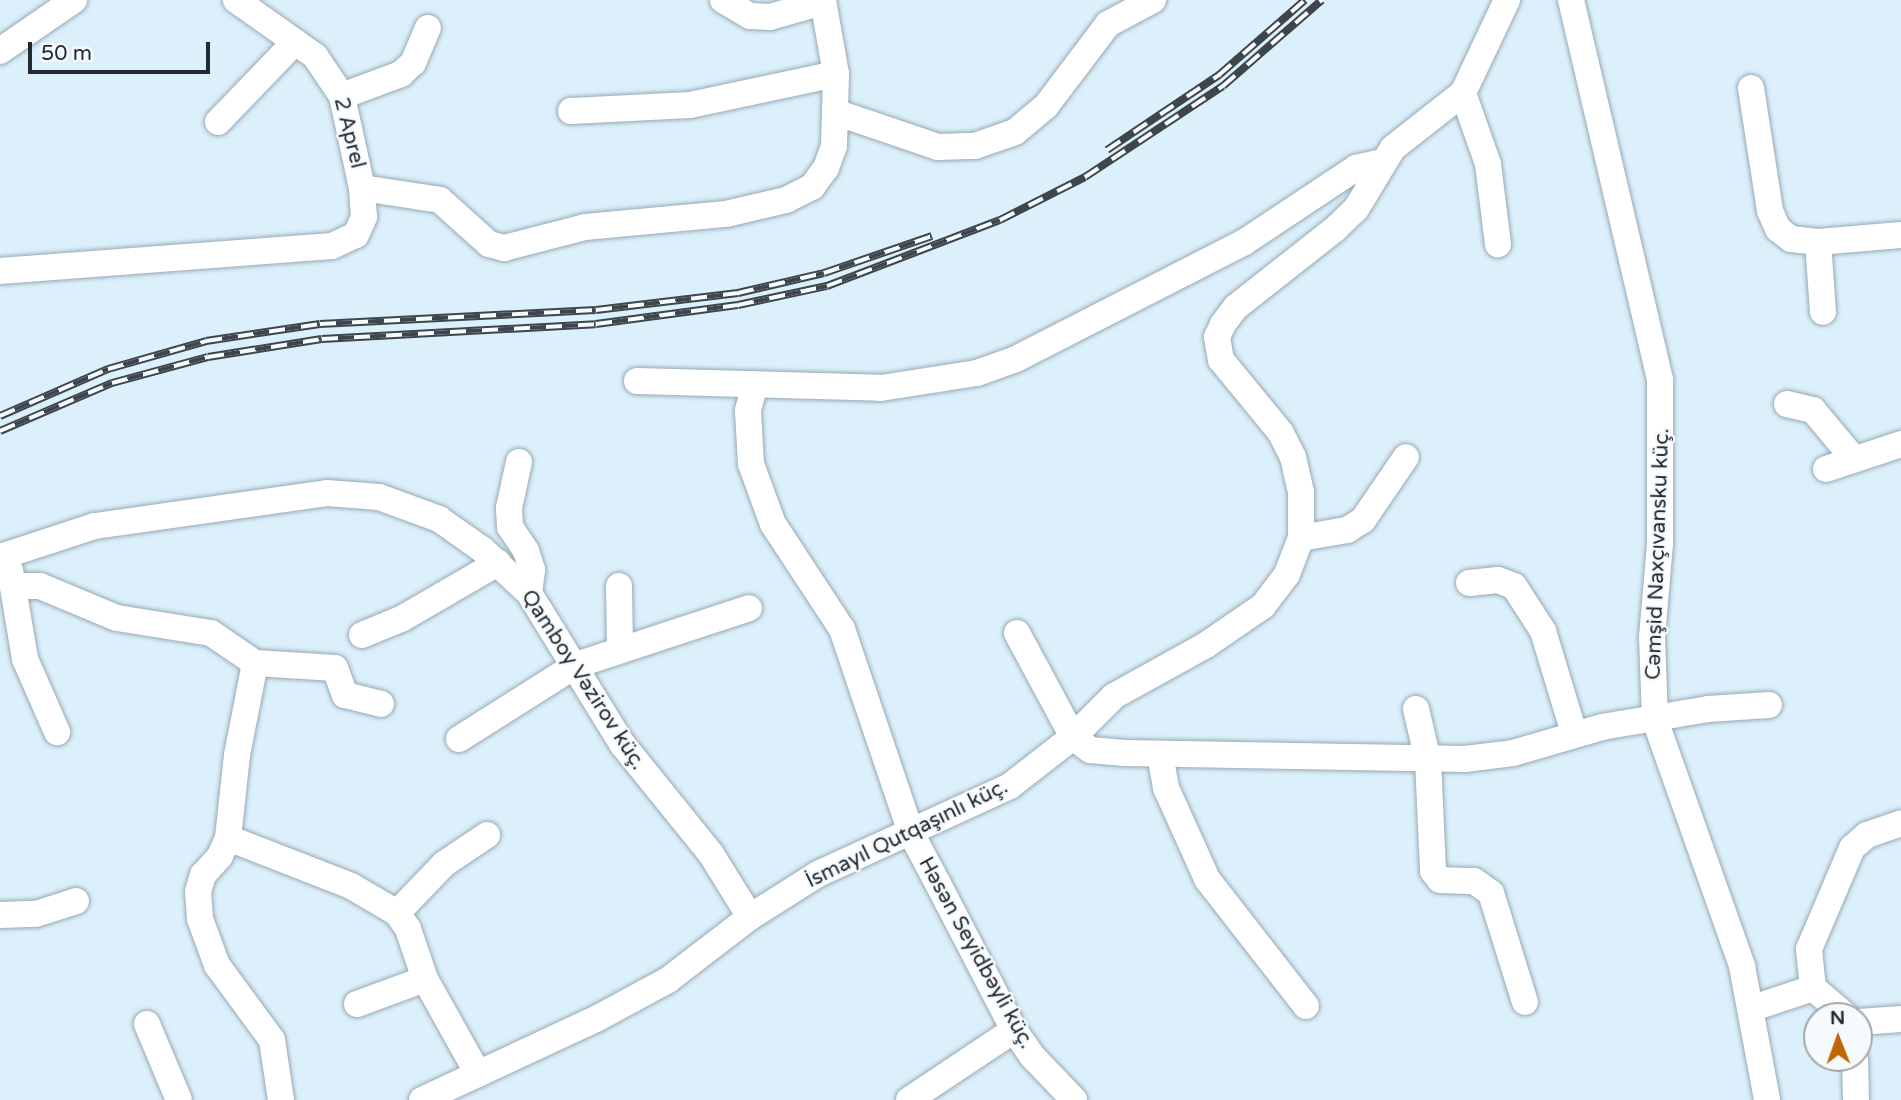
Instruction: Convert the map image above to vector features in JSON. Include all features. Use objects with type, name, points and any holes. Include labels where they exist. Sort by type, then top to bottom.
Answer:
[{"type":"street","points":[[0,51],[74,0]]},
{"type":"street","name":"2 Aprel","points":[[0,271],[332,246],[356,235],[364,218],[362,188],[342,96],[315,56],[236,0]]},
{"type":"street","points":[[362,188],[440,200],[489,244],[504,248],[585,227],[726,214],[786,200],[811,187],[826,168],[834,146],[838,113],[836,74],[823,1],[770,17],[750,16],[723,0]]},
{"type":"street","points":[[838,113],[938,147],[975,146],[1015,132],[1046,106],[1108,24],[1153,0]]},
{"type":"street","name":"İsmayıl Qutqaşınlı küç.","points":[[429,1099],[668,980],[750,916],[818,874],[1010,786],[1073,737],[1124,690],[1206,645],[1263,606],[1287,574],[1301,538],[1304,519],[1293,457],[1281,433],[1221,360],[1217,337],[1236,307],[1356,209],[1382,162],[1409,133],[1463,93],[1507,0]]},
{"type":"street","name":"Cəmşid Naxçıvansku küç.","points":[[1571,0],[1660,380],[1660,544],[1652,638],[1655,720],[1753,1008],[1767,1100]]},
{"type":"street","points":[[342,96],[401,74],[413,63],[428,28]]},
{"type":"street","points":[[218,122],[295,42]]},
{"type":"street","points":[[571,111],[690,105],[836,74]]},
{"type":"street","points":[[1751,88],[1770,211],[1778,229],[1791,239],[1818,242],[1901,235]]},
{"type":"street","points":[[1463,93],[1488,164],[1498,244]]},
{"type":"street","points":[[637,381],[881,388],[977,373],[1016,359],[1243,243],[1356,168],[1382,162]]},
{"type":"street","points":[[1818,242],[1823,312]]},
{"type":"street","name":"Həsən Seyidbəyli küç.","points":[[755,384],[748,411],[751,464],[780,536],[842,629],[911,833],[1014,1030],[1032,1056],[1074,1100]]},
{"type":"street","points":[[1787,404],[1813,410],[1854,459]]},
{"type":"street","points":[[1826,468],[1901,444]]},
{"type":"street","points":[[1301,538],[1348,530],[1363,520],[1406,457]]},
{"type":"street","points":[[519,462],[509,508],[510,527],[526,551],[531,570],[529,593]]},
{"type":"street","name":"Qamboy Vəzirov küç.","points":[[3,555],[95,526],[327,493],[379,497],[439,519],[498,563],[529,593],[576,665],[623,745],[711,854],[750,916]]},
{"type":"street","points":[[3,555],[14,586],[25,659],[57,732]]},
{"type":"street","points":[[362,635],[403,618],[498,563]]},
{"type":"street","points":[[1469,583],[1499,580],[1514,586],[1543,631],[1574,733]]},
{"type":"street","points":[[14,586],[40,586],[117,618],[211,633],[255,663],[335,668],[345,695],[381,704]]},
{"type":"street","points":[[619,586],[620,647]]},
{"type":"street","points":[[459,739],[576,665],[620,647],[749,608]]},
{"type":"street","points":[[1017,633],[1073,737],[1090,750],[1428,760],[1513,753],[1574,733],[1708,709],[1769,705]]},
{"type":"street","points":[[255,663],[237,755],[228,838],[220,856],[203,875],[198,892],[200,919],[217,965],[272,1040],[281,1100]]},
{"type":"street","points":[[1416,709],[1428,760],[1433,871],[1440,880],[1474,881],[1491,893],[1525,1002]]},
{"type":"street","points":[[1160,754],[1166,788],[1207,879],[1306,1006]]},
{"type":"street","points":[[1830,1002],[1813,988],[1809,949],[1842,866],[1867,835],[1901,823]]},
{"type":"street","points":[[397,913],[444,864],[487,835]]},
{"type":"street","points":[[228,838],[351,887],[397,913],[408,929],[425,979],[478,1074]]},
{"type":"street","points":[[0,915],[36,914],[76,901]]},
{"type":"street","points":[[357,1004],[425,979]]},
{"type":"street","points":[[1753,1008],[1813,988]]},
{"type":"street","points":[[1873,1021],[1901,1019]]},
{"type":"street","points":[[147,1024],[179,1100]]},
{"type":"street","points":[[909,1100],[1014,1030]]},
{"type":"street","points":[[1855,1072],[1856,1100]]},
{"type":"railway","points":[[1107,150],[1219,75],[1305,0]]},
{"type":"railway","points":[[0,431],[112,383],[208,357],[322,339],[596,324],[738,305],[827,286],[1000,220],[1085,177],[1223,86],[1322,0]]},
{"type":"railway","points":[[0,416],[108,369],[206,341],[320,324],[596,310],[738,293],[824,273],[932,236]]}]
